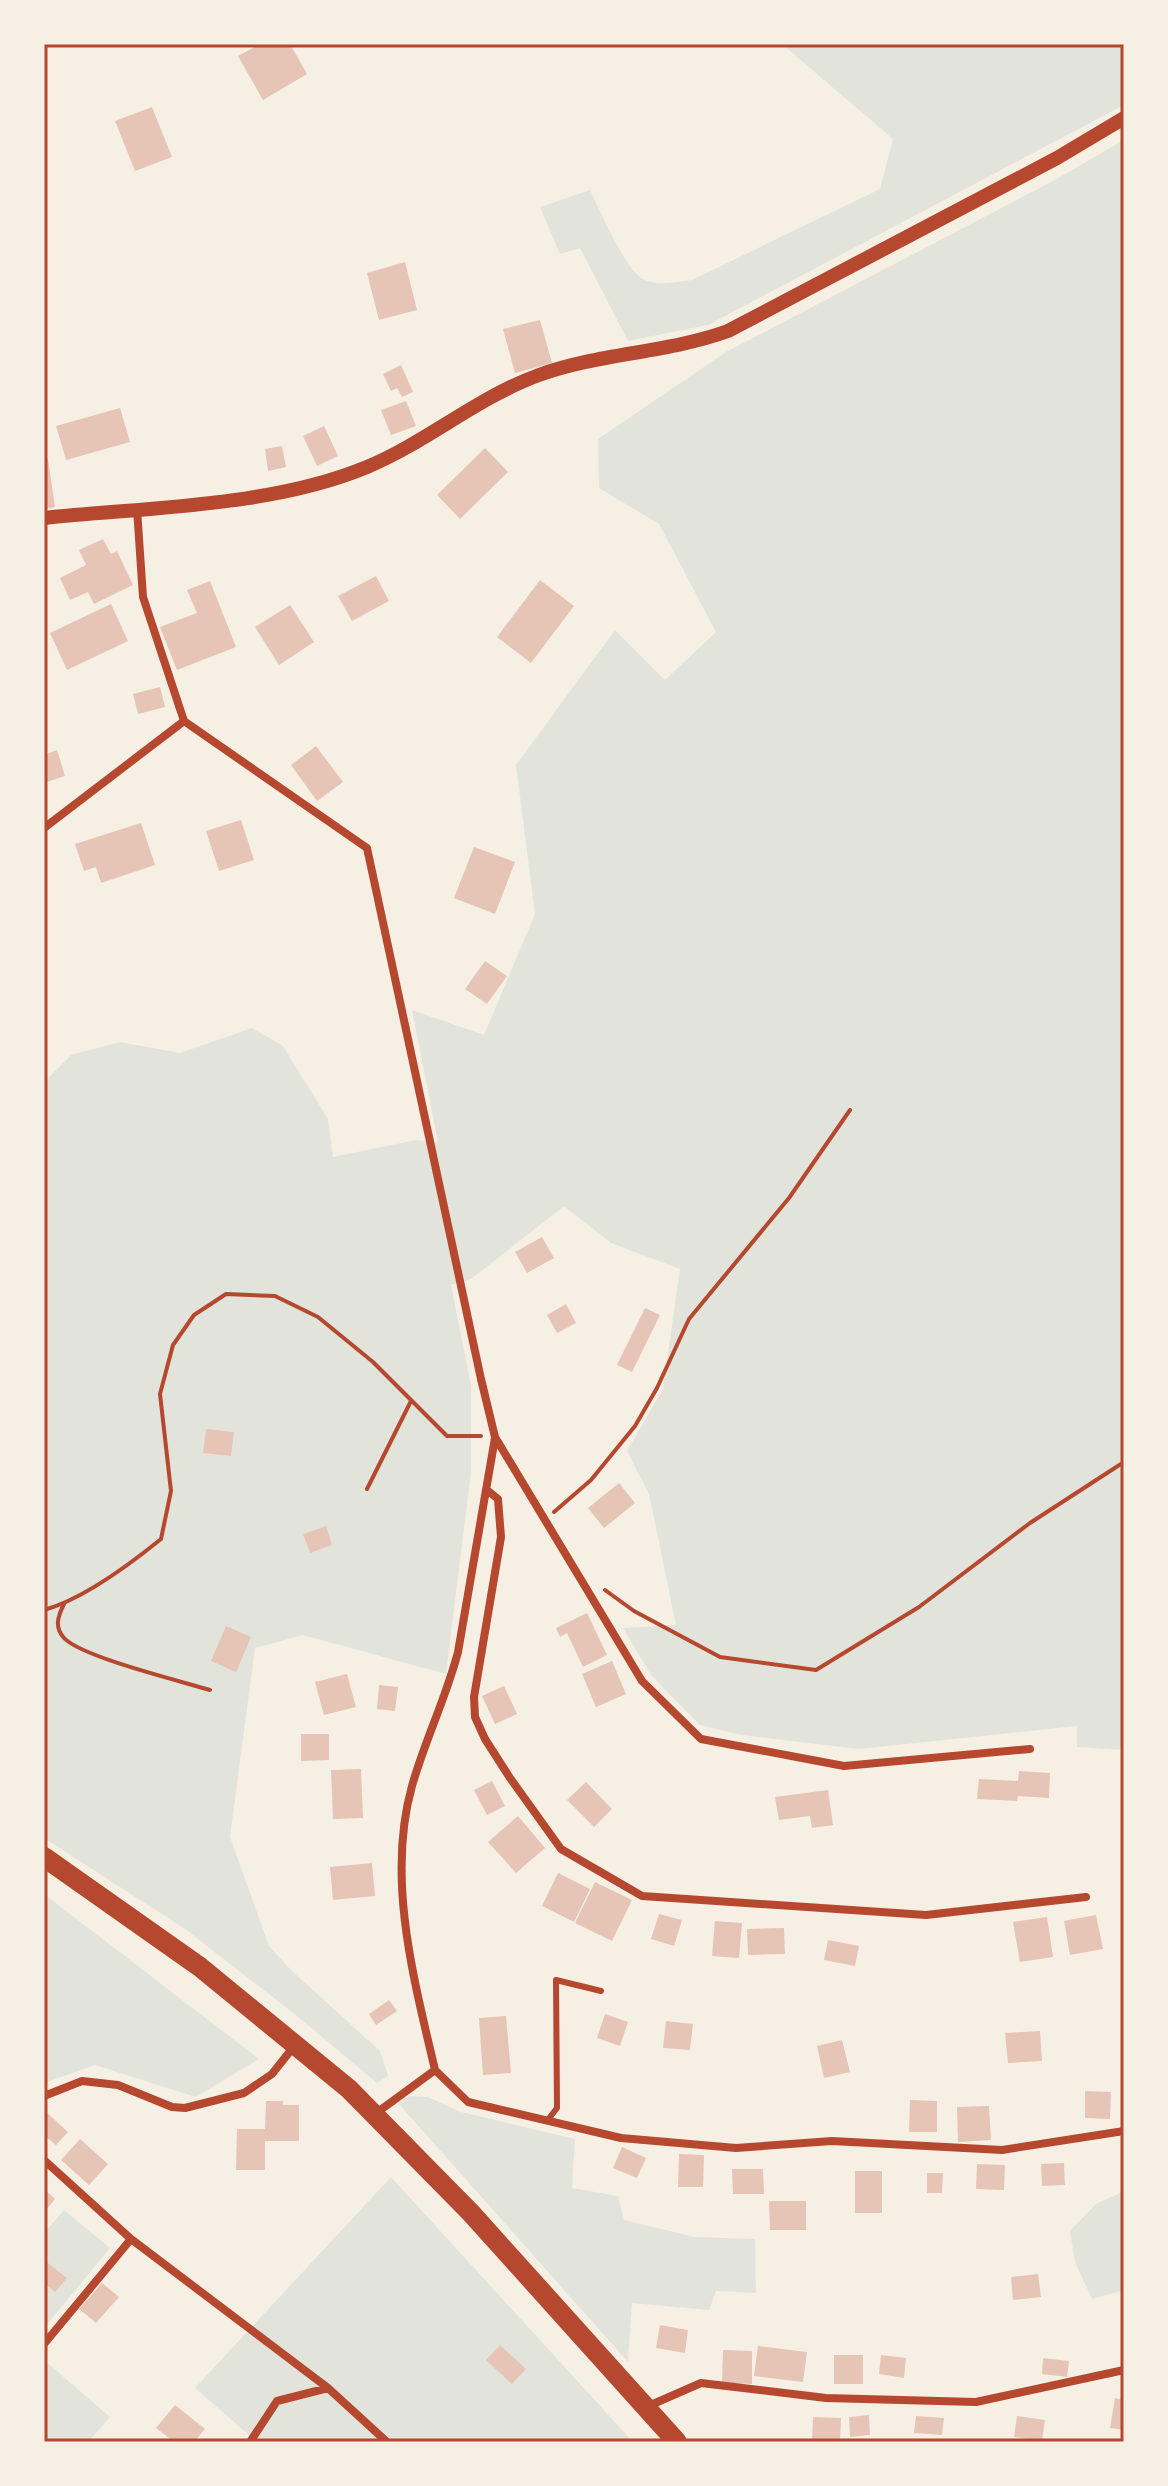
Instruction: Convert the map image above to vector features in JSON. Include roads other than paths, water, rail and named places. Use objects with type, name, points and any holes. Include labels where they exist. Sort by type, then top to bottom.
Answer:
[{"type":"highway","points":[[44,1857],[200,1967],[375,2114],[471,2213],[677,2442]]},
{"type":"street","points":[[44,518],[217,502],[334,479],[391,456],[484,401],[541,374],[572,365],[699,341],[728,331],[1057,158],[1124,118]]},
{"type":"street","points":[[137,508],[143,597],[184,721],[367,848],[495,1437],[642,1681],[701,1739],[844,1766],[1030,1749]]},
{"type":"street","points":[[44,828],[184,721]]},
{"type":"street","points":[[495,1437],[452,1678],[412,1786],[405,1820],[402,1881],[407,1932],[435,2070],[468,2102],[621,2138],[736,2148],[832,2141],[1002,2150],[1124,2131]]},
{"type":"street","points":[[487,1490],[498,1499],[502,1525],[490,1614],[474,1697],[475,1717],[510,1778],[561,1849],[642,1896],[926,1915],[1086,1897]]},
{"type":"street","points":[[44,2096],[82,2081],[118,2085],[172,2107],[185,2108],[244,2093],[272,2074],[295,2044]]},
{"type":"street","points":[[375,2114],[435,2070]]},
{"type":"street","points":[[44,2160],[131,2239],[328,2388],[387,2442]]},
{"type":"street","points":[[44,2344],[131,2239]]},
{"type":"street","points":[[645,2407],[701,2383],[826,2398],[976,2402],[1124,2370]]},
{"type":"street","points":[[250,2442],[277,2401],[328,2388]]},
{"type":"lane","points":[[547,2121],[557,2108],[556,1980],[601,1991]]}]
